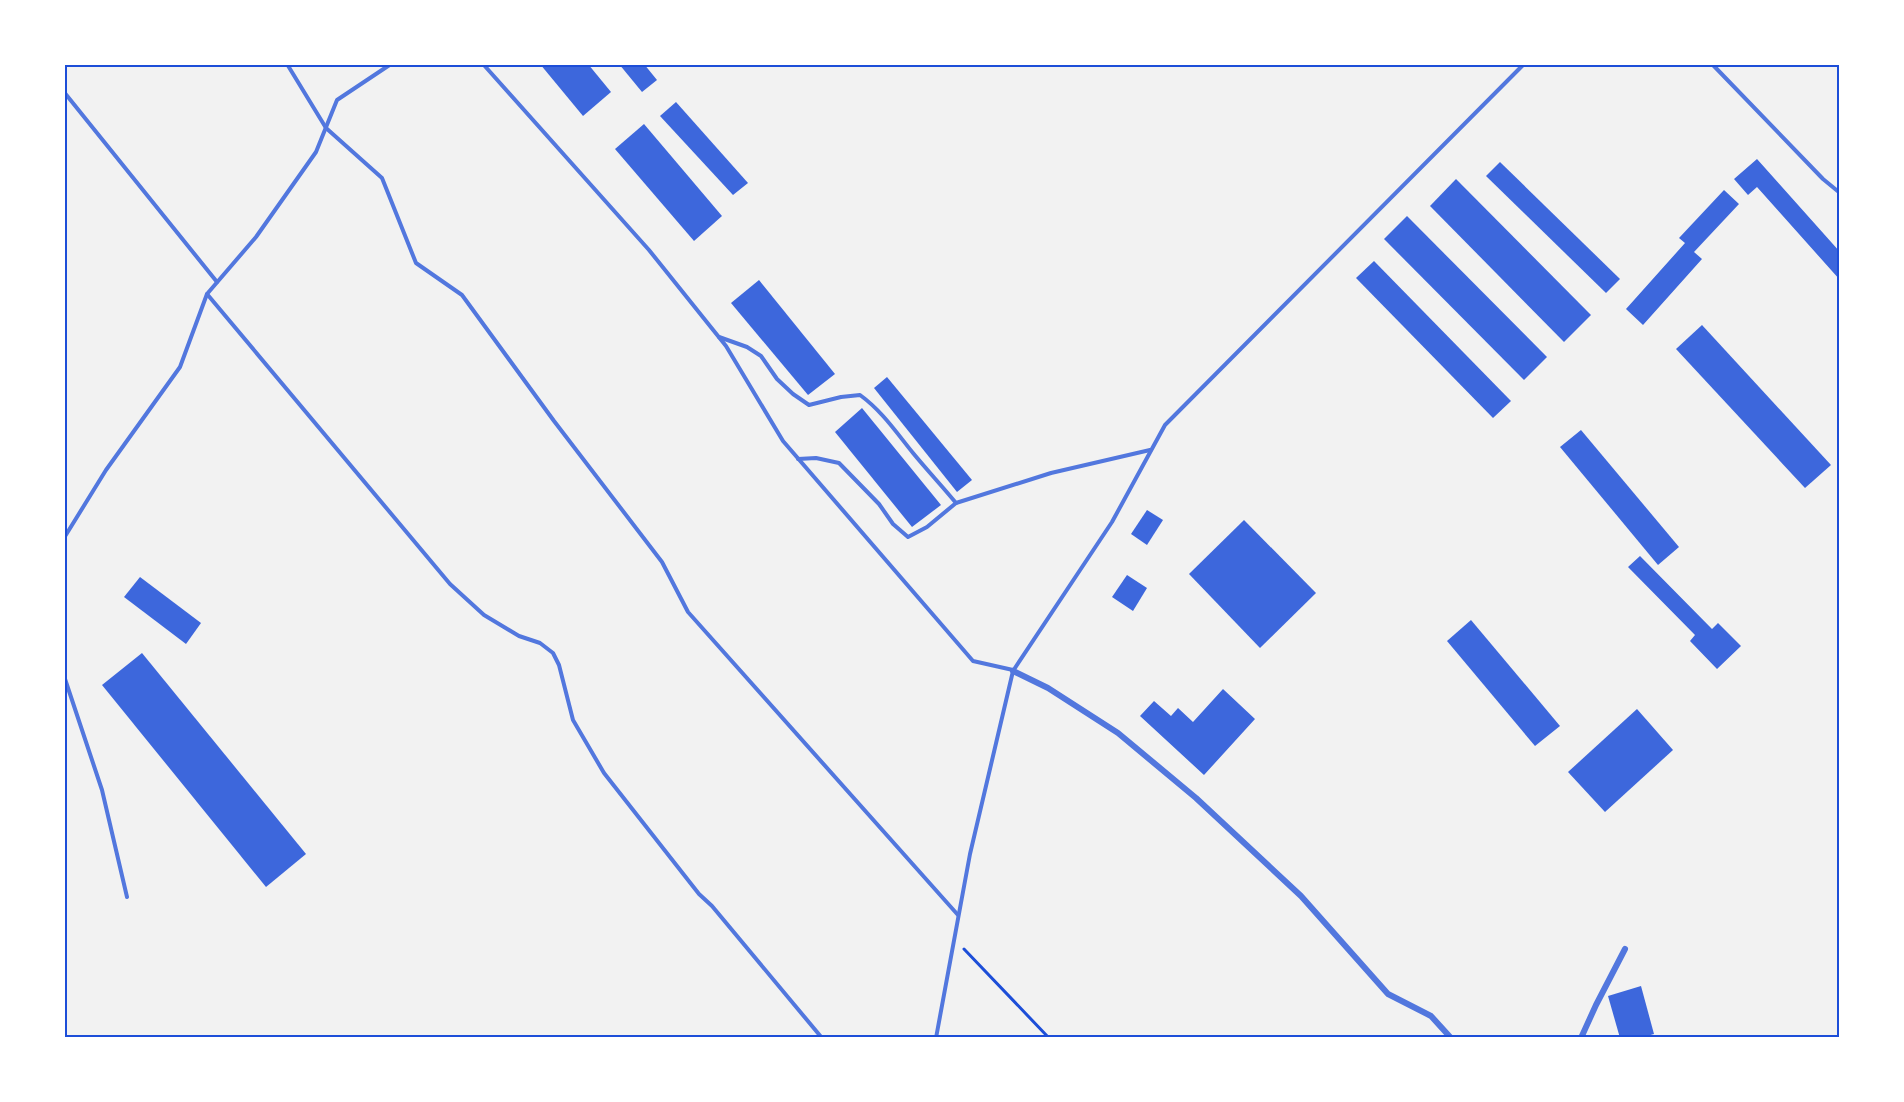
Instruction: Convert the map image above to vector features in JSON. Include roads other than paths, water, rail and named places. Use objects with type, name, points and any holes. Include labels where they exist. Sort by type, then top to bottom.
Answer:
[{"type":"street","points":[[1013,671],[1048,688],[1118,733],[1196,798],[1301,896],[1388,994],[1431,1016],[1452,1038]]},
{"type":"street","points":[[1581,1038],[1625,949]]},
{"type":"lane","points":[[287,64],[326,128],[382,178],[416,263],[462,295],[554,421],[662,562],[688,612],[958,915]]},
{"type":"lane","points":[[64,538],[106,470],[180,366],[207,294],[256,237],[316,152],[337,100],[391,64]]},
{"type":"lane","points":[[483,64],[649,250],[719,337],[783,441],[973,661],[1013,671]]},
{"type":"lane","points":[[936,1038],[970,854],[1013,671],[1112,522],[1165,424],[1524,64]]},
{"type":"lane","points":[[1712,64],[1839,193]]},
{"type":"lane","points":[[64,92],[217,282]]},
{"type":"lane","points":[[207,294],[450,584],[484,615],[553,653],[559,665],[573,720],[604,772],[699,894],[712,906],[822,1038]]},
{"type":"lane","points":[[719,337],[747,346],[761,356],[777,379],[808,405],[860,395],[890,423],[956,503]]},
{"type":"lane","points":[[798,459],[816,458],[839,463],[879,504],[893,524],[908,537],[927,527],[956,503],[1051,473],[1151,450]]},
{"type":"lane","points":[[64,676],[102,790],[127,897]]}]
